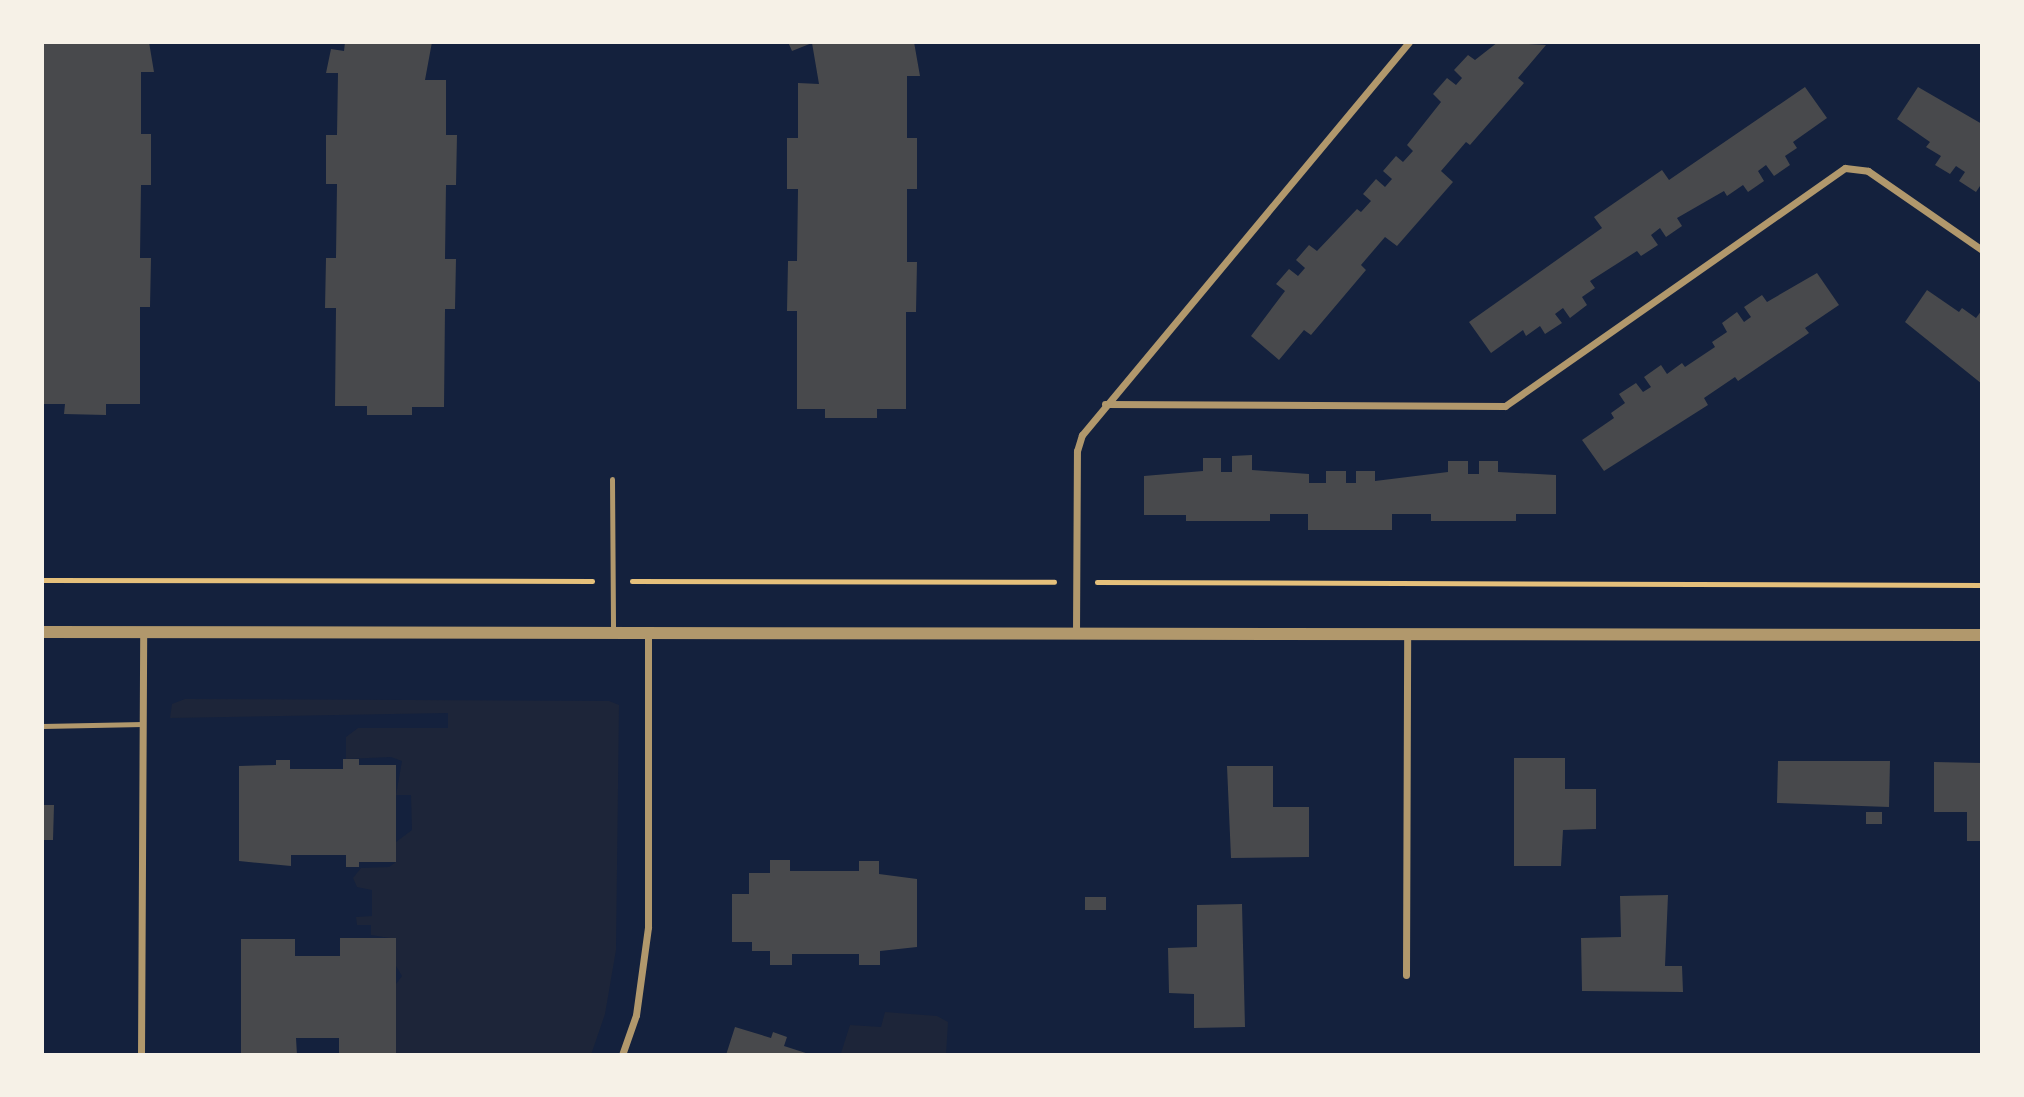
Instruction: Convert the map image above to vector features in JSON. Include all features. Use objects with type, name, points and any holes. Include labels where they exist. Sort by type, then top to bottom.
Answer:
[{"type":"street","points":[[1076,634],[1079,442],[1105,404],[1409,42]]},
{"type":"street","points":[[1105,404],[1505,406],[1845,168],[1868,171],[1982,250]]},
{"type":"street","points":[[622,1055],[636,1015],[648,927],[648,630]]},
{"type":"street","points":[[42,632],[648,630],[1076,634],[1982,635]]},
{"type":"street","points":[[141,1055],[143,632]]},
{"type":"street","points":[[1406,975],[1407,635]]},
{"type":"lane","points":[[612,479],[613,630]]},
{"type":"lane","points":[[42,726],[143,724]]},
{"type":"path","points":[[42,580],[1982,585]]},
{"type":"shaded area","points":[[185,699],[609,701],[619,705],[616,950],[605,1014],[591,1055],[396,1055],[396,984],[402,976],[396,966],[396,939],[371,935],[371,925],[357,925],[356,917],[372,916],[372,890],[357,887],[353,878],[361,868],[389,867],[396,862],[396,842],[412,830],[411,795],[396,795],[402,761],[391,757],[346,759],[346,737],[358,728],[448,728],[448,713],[170,718],[172,704]]},
{"type":"shaded area","points":[[885,1012],[937,1016],[948,1022],[946,1055],[841,1053],[850,1025],[881,1027]]},
{"type":"building","points":[[42,42],[149,42],[154,72],[141,72],[141,134],[151,134],[151,185],[141,185],[140,258],[151,258],[150,307],[140,307],[140,404],[106,404],[106,415],[64,414],[65,404],[42,404]]},
{"type":"building","points":[[345,42],[432,42],[425,80],[446,80],[446,135],[457,135],[456,185],[446,185],[445,259],[456,259],[455,309],[445,309],[444,407],[412,407],[412,415],[367,415],[367,406],[335,406],[336,308],[325,308],[326,258],[336,258],[337,184],[326,184],[326,135],[337,135],[338,73],[326,73],[331,49],[344,51]]},
{"type":"building","points":[[788,42],[914,42],[920,76],[907,76],[907,138],[917,138],[917,189],[907,189],[907,262],[917,262],[916,312],[906,312],[906,409],[877,409],[877,418],[825,418],[825,409],[797,409],[797,311],[787,311],[788,261],[797,261],[798,189],[787,189],[787,138],[798,138],[798,83],[819,84],[812,43],[792,51]]},
{"type":"building","points":[[1498,42],[1546,45],[1518,78],[1524,83],[1470,145],[1466,142],[1441,171],[1453,182],[1397,246],[1385,237],[1361,265],[1366,270],[1311,335],[1304,330],[1279,360],[1251,336],[1285,291],[1276,284],[1289,269],[1298,276],[1305,268],[1296,260],[1309,245],[1317,251],[1357,209],[1361,212],[1371,201],[1363,194],[1376,179],[1385,187],[1392,179],[1383,171],[1396,156],[1403,162],[1413,151],[1407,145],[1441,102],[1433,94],[1447,78],[1456,85],[1462,78],[1454,70],[1468,55],[1475,60]]},
{"type":"building","points":[[1805,87],[1827,118],[1793,142],[1797,148],[1785,156],[1790,165],[1774,176],[1766,165],[1758,171],[1764,181],[1748,192],[1743,185],[1727,196],[1724,191],[1677,218],[1682,226],[1666,237],[1660,228],[1651,235],[1658,245],[1641,256],[1637,251],[1590,281],[1595,288],[1582,297],[1587,305],[1570,318],[1563,308],[1555,314],[1562,323],[1545,334],[1540,326],[1526,336],[1523,330],[1491,353],[1469,322],[1602,228],[1594,217],[1662,170],[1669,180]]},
{"type":"building","points":[[1918,87],[1982,124],[1982,183],[1976,192],[1959,181],[1965,172],[1956,166],[1950,174],[1935,165],[1941,156],[1926,147],[1930,142],[1897,119]]},
{"type":"building","points":[[1817,273],[1839,305],[1805,328],[1809,333],[1738,381],[1735,377],[1704,398],[1708,405],[1604,471],[1582,440],[1614,418],[1611,413],[1625,403],[1619,394],[1636,383],[1643,392],[1651,387],[1644,377],[1661,365],[1667,374],[1682,363],[1685,367],[1715,347],[1712,342],[1727,332],[1722,323],[1737,312],[1744,322],[1751,317],[1744,307],[1762,295],[1767,302]]},
{"type":"building","points":[[1927,290],[1959,312],[1962,308],[1976,318],[1982,310],[1982,384],[1905,322]]},
{"type":"building","points":[[1252,455],[1252,470],[1309,474],[1309,483],[1326,483],[1326,471],[1346,471],[1346,483],[1356,483],[1356,471],[1375,471],[1375,481],[1448,472],[1448,461],[1468,461],[1468,474],[1479,474],[1479,461],[1498,461],[1498,472],[1556,475],[1556,514],[1516,514],[1516,521],[1431,521],[1431,514],[1392,514],[1392,530],[1308,530],[1308,514],[1270,514],[1270,521],[1186,521],[1186,515],[1144,515],[1144,476],[1203,471],[1203,458],[1221,458],[1221,472],[1232,472],[1232,456]]},
{"type":"building","points":[[1514,758],[1565,758],[1565,789],[1596,789],[1596,829],[1563,830],[1561,866],[1514,866]]},
{"type":"building","points":[[343,759],[359,759],[359,765],[396,765],[396,862],[359,862],[359,867],[346,867],[346,855],[291,855],[291,866],[239,861],[239,766],[276,765],[276,760],[290,760],[290,769],[343,769]]},
{"type":"building","points":[[1778,761],[1890,761],[1889,807],[1777,803]]},
{"type":"building","points":[[1934,762],[1982,763],[1982,841],[1967,841],[1967,812],[1934,812]]},
{"type":"building","points":[[1227,766],[1273,766],[1273,807],[1309,807],[1309,857],[1231,858]]},
{"type":"building","points":[[42,805],[54,805],[53,840],[42,840]]},
{"type":"building","points":[[1866,812],[1882,812],[1882,824],[1866,824]]},
{"type":"building","points":[[770,860],[790,860],[790,871],[859,871],[859,861],[879,861],[879,874],[917,879],[917,947],[880,951],[880,965],[859,965],[859,954],[792,954],[792,965],[770,965],[770,951],[752,951],[752,942],[732,942],[732,894],[749,894],[749,873],[770,873]]},
{"type":"building","points":[[1668,895],[1665,966],[1682,966],[1683,992],[1582,991],[1581,938],[1621,937],[1620,896]]},
{"type":"building","points":[[1085,897],[1106,897],[1106,910],[1085,910]]},
{"type":"building","points":[[1242,904],[1245,1027],[1194,1028],[1194,994],[1169,993],[1168,948],[1197,947],[1197,905]]},
{"type":"building","points":[[340,938],[396,938],[396,1055],[339,1055],[339,1038],[296,1038],[297,1055],[241,1055],[241,939],[295,939],[295,956],[340,956]]},
{"type":"building","points":[[735,1027],[771,1038],[773,1032],[787,1037],[784,1046],[812,1055],[726,1055]]}]
